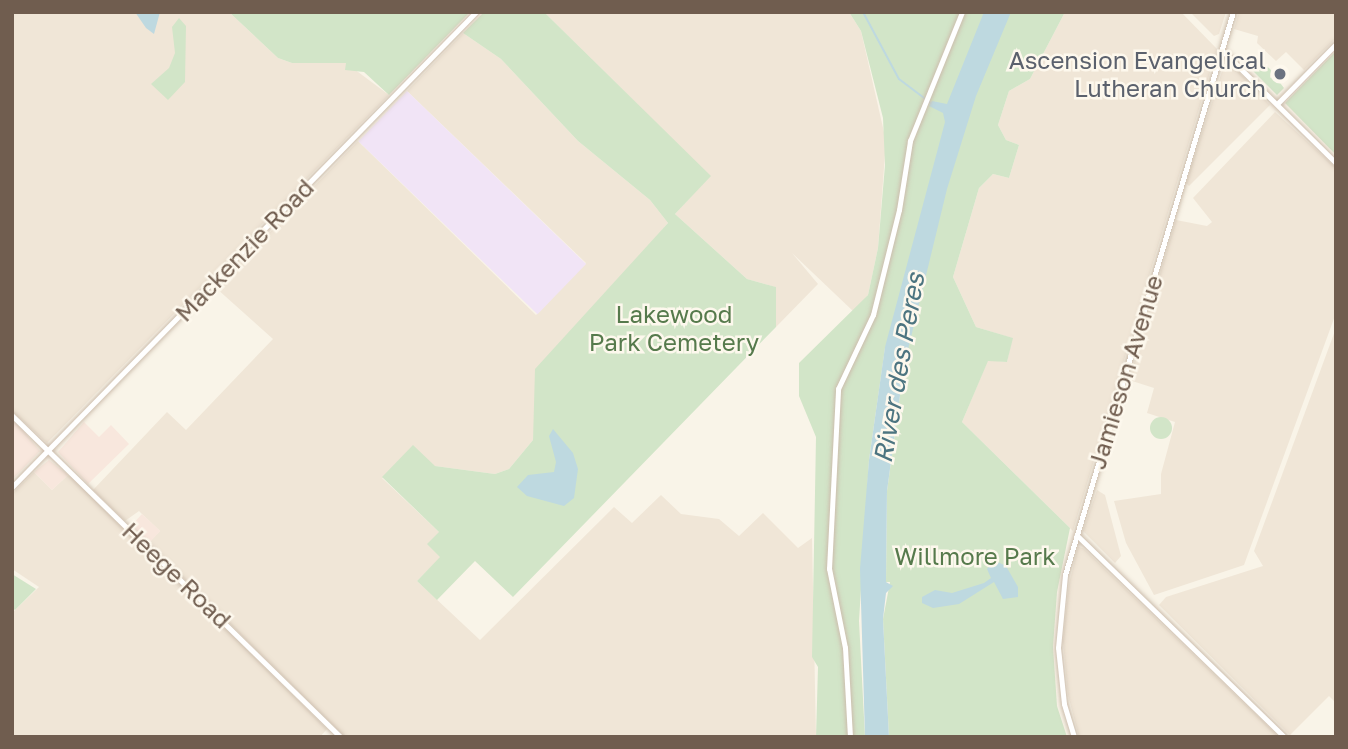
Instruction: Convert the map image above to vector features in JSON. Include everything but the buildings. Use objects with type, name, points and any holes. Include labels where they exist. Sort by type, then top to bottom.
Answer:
[{"type":"main road","name":"Mackenzie Road","points":[[12,487],[476,12]]},
{"type":"main road","points":[[850,737],[845,649],[829,569],[836,400],[845,368],[875,311],[899,210],[908,147],[962,12]]},
{"type":"main road","name":"Jamieson Avenue","points":[[1074,737],[1064,704],[1059,648],[1065,575],[1233,12]]},
{"type":"main road","points":[[1277,104],[1336,44]]},
{"type":"main road","points":[[1222,49],[1336,163]]},
{"type":"main road","name":"Heege Road","points":[[12,415],[341,737]]},
{"type":"main road","points":[[1076,535],[1285,737]]},
{"type":"shaded area","points":[[12,12],[229,12],[278,58],[292,63],[346,63],[389,95],[47,443],[12,411]]},
{"type":"shaded area","points":[[544,12],[849,12],[861,31],[886,141],[878,248],[868,295],[854,312],[792,253],[818,284],[776,327],[775,287],[747,279],[675,214],[710,176]]},
{"type":"shaded area","points":[[1065,12],[1181,12],[1217,49],[1073,531],[962,422],[988,360],[1007,362],[1012,338],[976,327],[953,277],[979,188],[993,174],[1009,178],[1019,145],[1006,140],[998,125],[1009,91],[1030,79]]},
{"type":"shaded area","points":[[1190,12],[1226,12],[1219,34],[1214,36]]},
{"type":"shaded area","points":[[1239,12],[1336,12],[1336,38],[1304,70],[1286,52],[1276,61],[1257,43],[1258,36],[1234,29]]},
{"type":"shaded area","points":[[463,33],[501,59],[578,141],[650,200],[668,223],[614,287],[535,424],[533,440],[509,469],[495,474],[435,466],[382,478],[439,532],[441,557],[417,581],[480,640],[614,507],[632,523],[661,495],[681,514],[719,519],[739,536],[763,513],[798,548],[812,538],[816,737],[345,737],[148,543],[160,531],[139,511],[125,521],[93,490],[167,412],[186,430],[273,339],[216,288],[358,141],[536,315],[586,263],[407,91]]},
{"type":"shaded area","points":[[1226,59],[1270,105],[1189,186],[1186,183]]},
{"type":"shaded area","points":[[407,91],[586,264],[537,314],[358,141]]},
{"type":"shaded area","points":[[1275,112],[1336,168],[1336,313],[1244,565],[1154,595],[1126,543],[1114,501],[1161,494],[1161,474],[1175,422],[1147,413],[1154,388],[1129,380],[1176,220],[1207,226],[1212,222],[1193,198]]},
{"type":"shaded area","points":[[1336,328],[1336,703],[1329,696],[1290,735],[1159,605],[1166,597],[1263,566],[1254,551]]},
{"type":"shaded area","points":[[16,422],[40,451],[12,480],[12,425]]},
{"type":"shaded area","points":[[84,422],[99,437],[111,425],[129,444],[88,484],[58,452]]},
{"type":"shaded area","points":[[49,460],[68,475],[52,490],[34,472]]},
{"type":"shaded area","points":[[34,472],[52,490],[68,475],[73,478],[327,729],[320,737],[12,737],[12,613],[39,587],[12,569],[12,494]]},
{"type":"shaded area","points":[[1097,490],[1105,495],[1121,556],[1115,563],[1083,531]]},
{"type":"shaded area","points":[[142,514],[160,531],[149,543],[131,526]]},
{"type":"shaded area","points":[[1078,547],[1083,548],[1279,737],[1079,737],[1068,695],[1063,641],[1069,584]]},
{"type":"green space","points":[[229,12],[470,12],[389,95],[364,72],[345,70],[346,63],[292,63],[278,58]]},
{"type":"green space","name":"Lakewood Park Cemetery","points":[[484,12],[544,12],[711,176],[675,214],[747,279],[776,287],[776,327],[513,597],[475,561],[437,600],[417,581],[440,557],[427,544],[439,532],[382,477],[413,445],[435,466],[495,474],[509,469],[533,440],[535,369],[668,223],[650,200],[578,141],[501,59],[463,33]]},
{"type":"green space","name":"Willmore Park","points":[[849,12],[1065,12],[1030,79],[1009,91],[998,125],[1006,140],[1019,145],[1009,178],[993,174],[979,188],[953,277],[976,327],[1013,338],[1007,362],[988,361],[962,422],[1070,528],[1057,592],[1053,647],[1057,706],[1067,737],[889,737],[883,619],[890,582],[886,582],[887,491],[904,366],[885,348],[869,460],[859,621],[865,737],[816,737],[818,667],[812,657],[816,437],[799,396],[799,363],[868,295],[878,248],[885,165],[883,118],[861,31]]},
{"type":"green space","points":[[179,18],[186,26],[185,82],[168,100],[151,84],[169,68],[175,53],[172,27]]},
{"type":"green space","points":[[1336,51],[1336,155],[1285,103]]},
{"type":"green space","points":[[1257,57],[1271,70],[1270,78],[1274,75],[1284,88],[1277,95],[1248,66]]},
{"type":"green space","points":[[1157,417],[1165,417],[1172,424],[1172,432],[1165,439],[1157,439],[1150,432],[1150,424]]},
{"type":"green space","points":[[12,574],[36,589],[15,610],[12,608]]},
{"type":"water","points":[[135,12],[160,12],[154,34],[146,28]]},
{"type":"water","name":"River des Peres","points":[[984,12],[1011,12],[976,96],[947,189],[904,366],[887,491],[886,582],[893,586],[886,593],[883,619],[889,737],[865,737],[860,569],[869,460],[885,347],[945,122],[943,113],[929,106],[932,101],[947,104]]},
{"type":"water","points":[[553,429],[573,453],[578,469],[574,498],[564,506],[527,496],[517,487],[528,475],[554,472],[556,462],[549,436]]},
{"type":"water","points":[[994,560],[1006,566],[1018,587],[1018,597],[1003,599],[994,582],[959,604],[933,608],[922,603],[922,597],[935,590],[952,593],[984,583],[991,578],[987,569]]},
{"type":"waterway","points":[[863,12],[899,79],[932,104]]},
{"type":"place","name":"Ascension Evangelical Lutheran Church","points":[[1280,74]]}]
